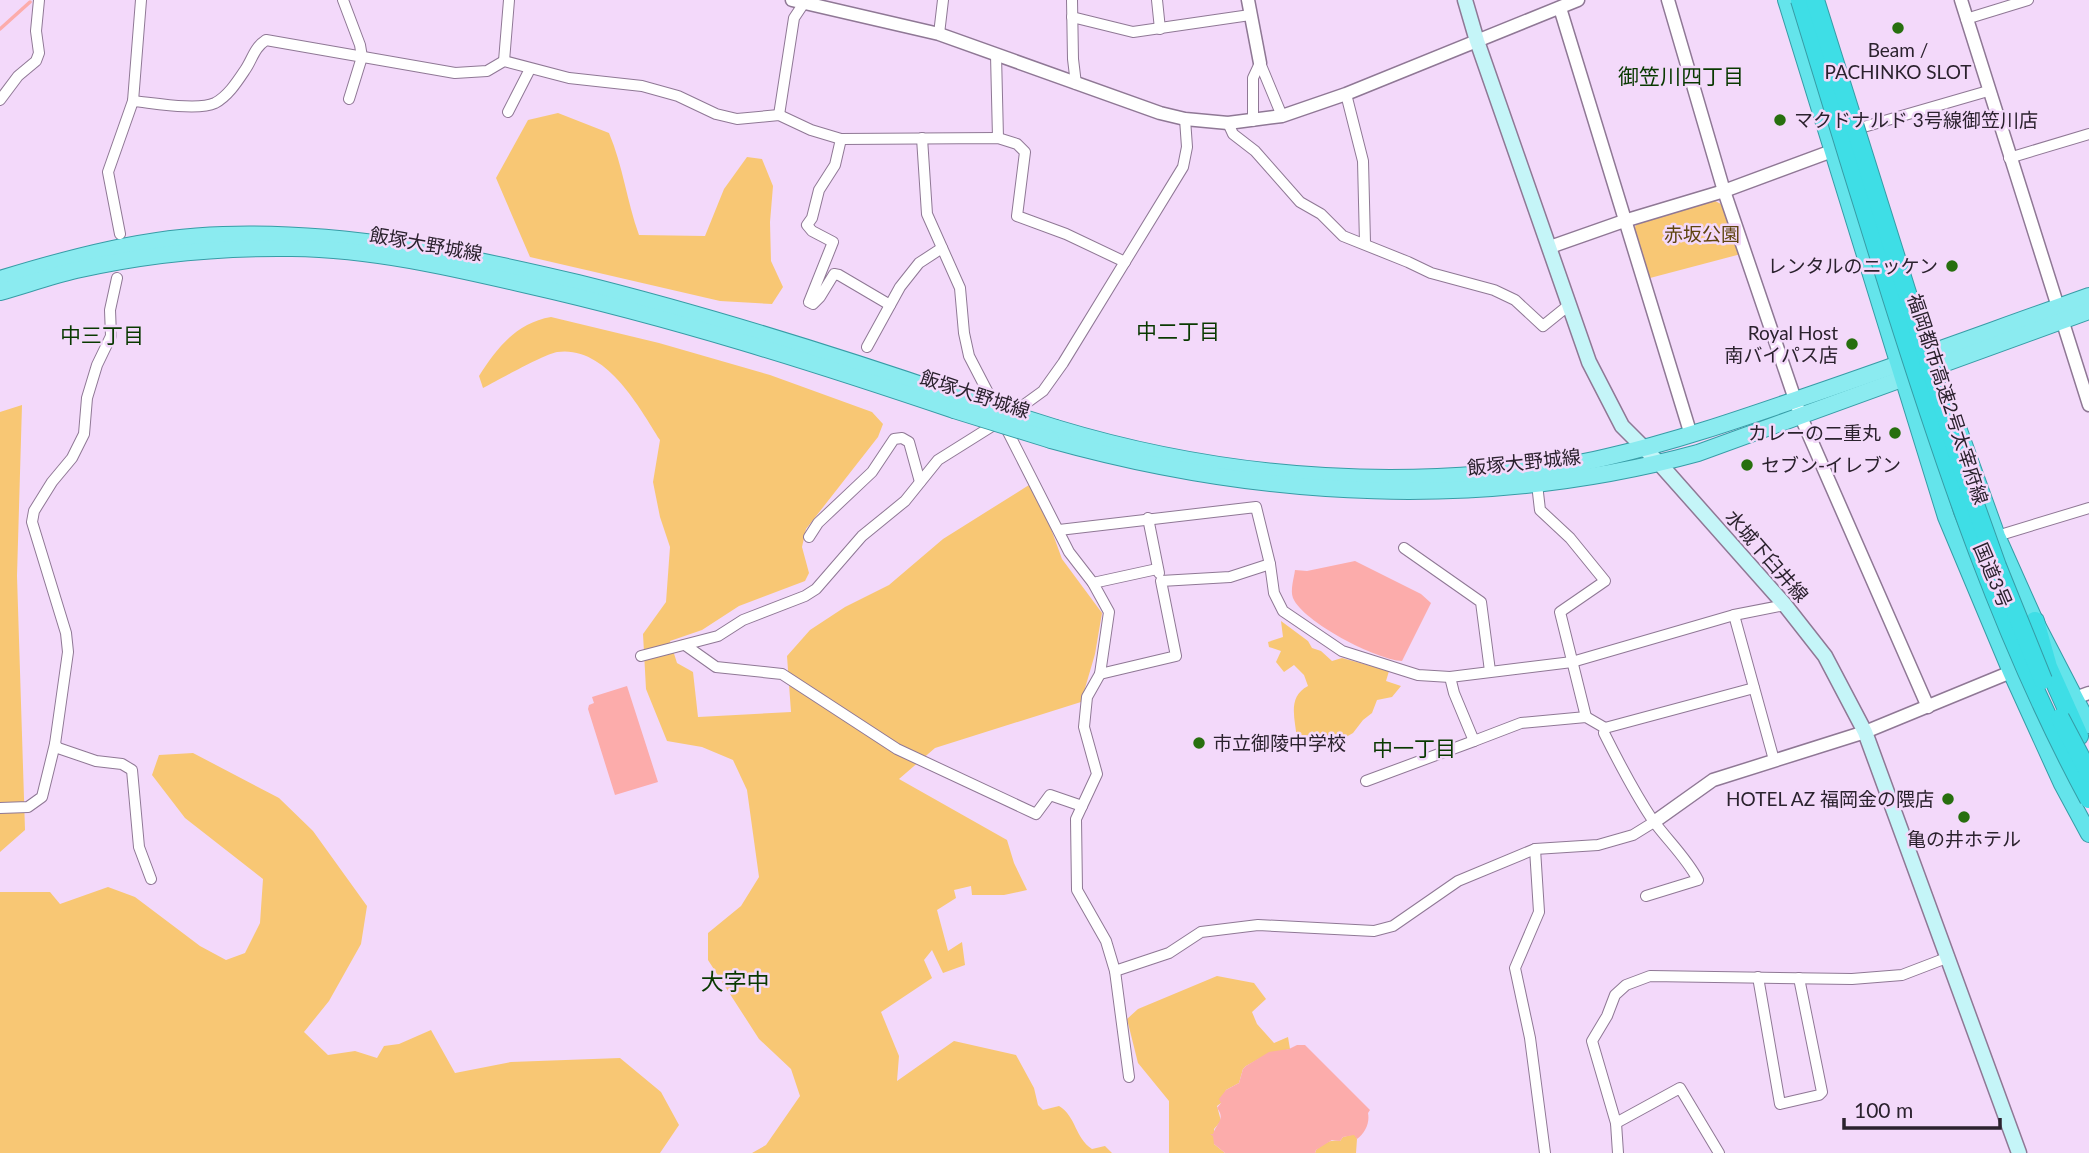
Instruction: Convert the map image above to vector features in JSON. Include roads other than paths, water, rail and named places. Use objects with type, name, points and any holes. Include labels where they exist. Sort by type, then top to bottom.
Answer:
[{"type":"highway","name":"国道3号","points":[[1786,0],[1947,517],[2011,672],[2062,784],[2089,834]]},
{"type":"highway","name":"福岡都市高速2号太宰府線","points":[[1800,0],[1948,473],[2022,662],[2048,721],[2089,799]]},
{"type":"highway","name":"福岡都市高速2号太宰府線","points":[[1815,0],[1962,468],[2034,658],[2089,773]]},
{"type":"highway","name":"国道3号","points":[[1821,0],[1935,360],[1997,536],[2035,621],[2082,695],[2081,726]]},
{"type":"highway","points":[[2035,621],[2048,667],[2081,726],[2089,754]]},
{"type":"main road","name":"水城下臼井線","points":[[1465,0],[1589,362],[1622,426],[1660,464],[1786,604],[1825,656],[1865,732],[2020,1153]]},
{"type":"main road","name":"飯塚大野城線","points":[[0,279],[77,257],[220,235],[289,235],[363,240],[499,264],[655,302],[801,344],[955,403]]},
{"type":"main road","name":"飯塚大野城線","points":[[0,292],[77,270],[180,252],[292,248],[353,252],[480,274],[713,331],[1166,469],[1295,487],[1403,492],[1569,481],[1660,464],[1801,416],[1902,372],[2059,314]]},
{"type":"main road","points":[[2059,314],[2089,296]]},
{"type":"main road","points":[[2059,314],[2089,311]]},
{"type":"main road","name":"飯塚大野城線","points":[[1054,434],[1240,469],[1381,479],[1459,476],[1544,469],[1605,458],[1692,435],[1796,400],[1902,372]]},
{"type":"street","points":[[0,100],[18,76],[36,61],[39,53],[36,31],[38,0]]},
{"type":"street","points":[[120,234],[108,172],[133,102],[141,0]]},
{"type":"street","points":[[343,0],[362,57],[349,99]]},
{"type":"street","points":[[504,61],[509,0]]},
{"type":"street","points":[[939,34],[943,0]]},
{"type":"street","points":[[1072,0],[1076,84]]},
{"type":"street","points":[[1157,0],[1160,29]]},
{"type":"street","points":[[1248,0],[1260,63],[1282,116]]},
{"type":"street","points":[[779,115],[794,18],[801,1],[939,34],[1185,120],[1228,123],[1282,116],[1346,94],[1578,0]]},
{"type":"street","points":[[1668,0],[1724,191],[1801,416],[1928,707]]},
{"type":"street","points":[[1961,0],[2089,405]]},
{"type":"street","points":[[1966,19],[2028,0]]},
{"type":"street","points":[[1560,8],[1692,435]]},
{"type":"street","points":[[1072,17],[1133,32],[1250,15]]},
{"type":"street","points":[[133,102],[201,106],[214,104],[226,96],[247,68],[256,47],[266,40],[456,73],[487,71],[504,61],[569,78],[642,86],[678,96],[716,114],[737,119],[779,115],[811,130],[841,139],[998,138],[1017,144],[1024,152],[1017,216],[1066,234],[1125,262]]},
{"type":"street","points":[[996,55],[998,138]]},
{"type":"street","points":[[1254,121],[1253,78],[1260,63]]},
{"type":"street","points":[[508,112],[530,69]]},
{"type":"street","points":[[1860,128],[1988,90]]},
{"type":"street","points":[[1346,94],[1363,161],[1365,243]]},
{"type":"street","points":[[641,656],[718,636],[743,620],[817,589],[862,537],[905,501],[938,460],[1002,421],[1043,391],[1063,363],[1183,167],[1187,148],[1185,120]]},
{"type":"street","points":[[1228,123],[1233,134],[1255,151],[1300,202],[1321,214],[1343,236],[1431,273],[1494,290],[1515,300],[1544,326],[1569,305]]},
{"type":"street","points":[[2009,158],[2089,134]]},
{"type":"street","points":[[922,138],[928,214],[960,288],[969,356],[1069,552],[1093,583],[1109,612],[1100,674],[1087,697],[1084,727],[1097,774],[1076,819],[1077,890],[1106,941],[1115,971],[1129,1077]]},
{"type":"street","points":[[841,139],[835,165],[820,191],[812,218],[807,225],[812,231],[833,242],[809,302],[813,304],[820,297],[834,274],[890,305]]},
{"type":"street","points":[[1550,247],[1724,191],[1832,151]]},
{"type":"street","points":[[867,347],[900,287],[919,263],[942,248]]},
{"type":"street","points":[[0,808],[28,807],[42,797],[55,744],[68,652],[66,633],[32,522],[34,511],[52,482],[72,458],[84,434],[87,398],[97,365],[111,336],[110,310],[117,278]]},
{"type":"street","points":[[809,537],[818,523],[872,472],[894,439],[902,438],[909,442],[920,482]]},
{"type":"street","points":[[1537,484],[1540,510],[1570,538],[1605,580],[1560,612],[1586,717]]},
{"type":"street","points":[[1059,530],[1256,507],[1274,593],[1283,611],[1333,646],[1365,660],[1418,675],[1450,677],[1572,662],[1734,615],[1786,604]]},
{"type":"street","points":[[1997,536],[2089,508]]},
{"type":"street","points":[[1100,674],[1175,656],[1148,518]]},
{"type":"street","points":[[1404,548],[1480,602],[1490,671]]},
{"type":"street","points":[[1161,581],[1230,577],[1270,564]]},
{"type":"street","points":[[1093,583],[1157,569]]},
{"type":"street","points":[[1734,615],[1774,760]]},
{"type":"street","points":[[685,645],[716,667],[782,674],[897,749],[1036,814],[1050,795],[1082,806]]},
{"type":"street","points":[[1115,971],[1169,953],[1201,932],[1258,925],[1374,931],[1393,926],[1458,881],[1535,849],[1598,845],[1633,835],[1713,780],[1865,732],[2011,672]]},
{"type":"street","points":[[1450,677],[1474,741]]},
{"type":"street","points":[[1366,780],[1521,723],[1586,717],[1605,728],[1754,688]]},
{"type":"street","points":[[1605,728],[1604,733],[1635,793],[1654,822],[1689,863],[1698,880],[1646,897]]},
{"type":"street","points":[[55,744],[58,748],[96,761],[122,764],[132,770],[139,846],[151,880]]},
{"type":"street","points":[[1535,849],[1539,912],[1515,968],[1530,1038],[1545,1153]]},
{"type":"street","points":[[1618,1153],[1616,1124],[1592,1041],[1607,1016],[1615,995],[1626,985],[1650,976],[1853,979],[1902,975],[1949,957]]},
{"type":"street","points":[[1758,978],[1780,1104],[1822,1092],[1799,978]]},
{"type":"street","points":[[1616,1124],[1681,1088],[1719,1153]]},
{"type":"waterway","points":[[0,29],[30,2]]},
{"type":"place","name":"Beam / PACHINKO SLOT","points":[[1898,28]]},
{"type":"place","name":"マクドナルド 3号線御笠川店","points":[[1780,120]]},
{"type":"place","name":"レンタルのニッケン","points":[[1952,266]]},
{"type":"place","name":"Royal Host 南バイパス店","points":[[1852,344]]},
{"type":"place","name":"カレーの二重丸","points":[[1895,433]]},
{"type":"place","name":"セブン-イレブン","points":[[1747,465]]},
{"type":"place","name":"市立御陵中学校","points":[[1199,743]]},
{"type":"place","name":"HOTEL AZ 福岡金の隈店","points":[[1948,799]]},
{"type":"place","name":"亀の井ホテル","points":[[1964,817]]},
{"type":"district","name":"御笠川四丁目","points":[[1681,77]]},
{"type":"district","name":"中二丁目","points":[[1178,332]]},
{"type":"district","name":"中三丁目","points":[[102,336]]},
{"type":"district","name":"中一丁目","points":[[1414,749]]},
{"type":"district","name":"大字中","points":[[735,982]]},
{"type":"park label","name":"赤坂公園","points":[[1702,234]]}]
